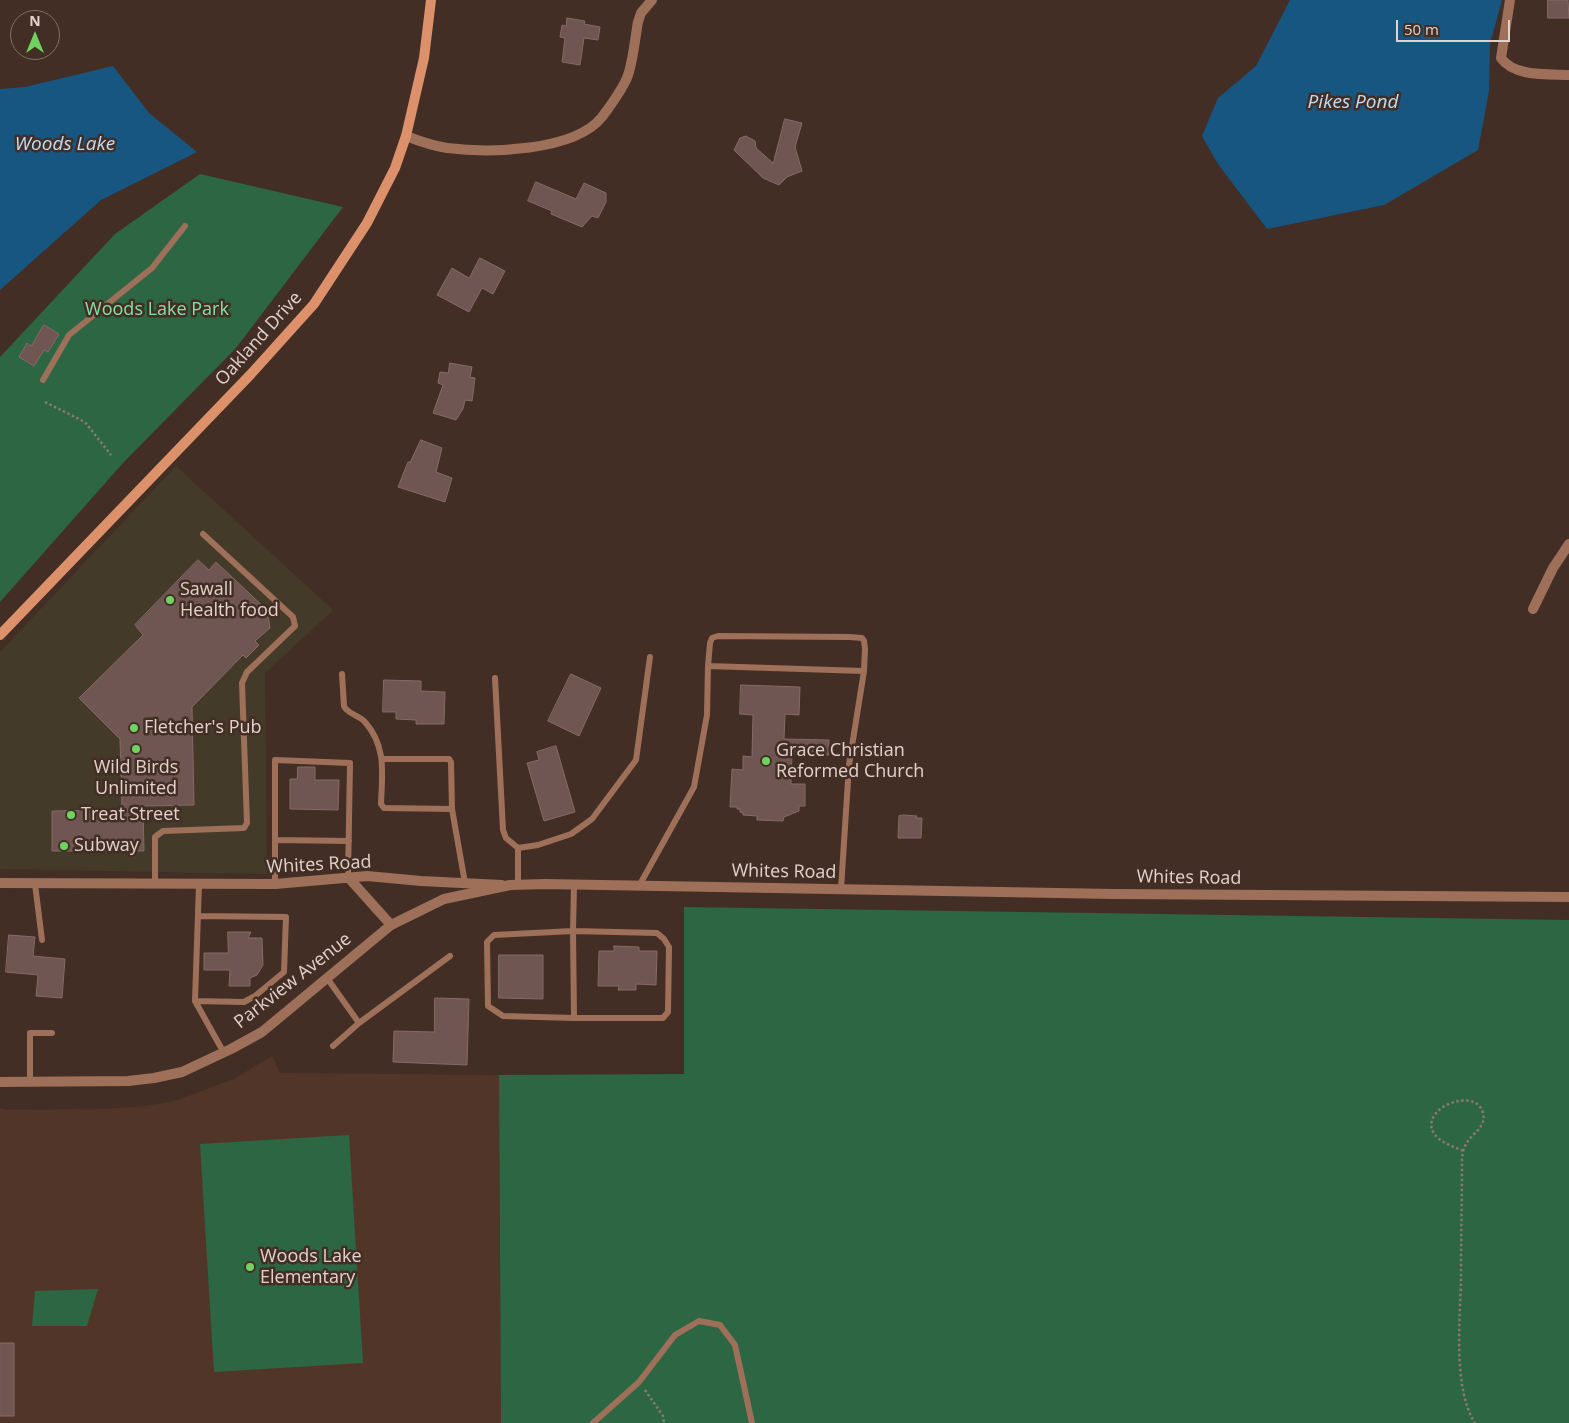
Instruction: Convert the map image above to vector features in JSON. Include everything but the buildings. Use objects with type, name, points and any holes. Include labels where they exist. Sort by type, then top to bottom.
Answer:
[{"type":"main road","name":"Oakland Drive","points":[[0,635],[237,388],[314,304],[356,240],[385,190],[395,168],[406,136],[424,58],[431,0]]},
{"type":"street","points":[[406,136],[446,148],[510,150],[562,140],[584,131],[601,119],[627,77],[638,22],[641,13],[652,0]]},
{"type":"street","points":[[1510,0],[1501,58],[1505,64],[1512,69],[1522,72],[1569,75]]},
{"type":"street","points":[[1533,609],[1553,568],[1569,544]]},
{"type":"street","name":"Whites Road","points":[[0,883],[275,884],[368,876],[514,885],[1569,898]]},
{"type":"street","points":[[348,877],[391,925]]},
{"type":"street","name":"Parkview Avenue","points":[[0,1082],[128,1081],[182,1072],[224,1053],[262,1032],[391,925],[444,899],[514,885]]},
{"type":"lane","points":[[43,380],[69,335],[152,268],[185,226]]},
{"type":"lane","points":[[155,885],[155,837],[163,832],[244,828],[247,823],[242,684],[247,672],[295,626],[294,617],[203,534]]},
{"type":"lane","points":[[639,886],[694,787],[707,715],[708,666],[712,638],[718,636],[850,637],[862,638],[864,641],[864,671],[849,765],[841,889]]},
{"type":"lane","points":[[495,678],[503,830],[506,838],[518,848],[538,845],[571,834],[592,819],[636,760],[650,657]]},
{"type":"lane","points":[[708,666],[864,671]]},
{"type":"lane","points":[[342,674],[345,710],[363,720],[376,738],[382,760],[381,804],[384,808],[452,809]]},
{"type":"lane","points":[[382,760],[449,759],[451,762],[452,809],[465,883]]},
{"type":"lane","points":[[275,884],[275,760],[350,763],[348,877]]},
{"type":"lane","points":[[275,840],[349,841]]},
{"type":"lane","points":[[514,885],[518,848]]},
{"type":"lane","points":[[35,884],[42,940]]},
{"type":"lane","points":[[199,884],[195,1001],[224,1053]]},
{"type":"lane","points":[[574,885],[574,1018]]},
{"type":"lane","points":[[195,1001],[244,1002],[255,996],[284,972],[286,917],[198,916]]},
{"type":"lane","points":[[573,931],[657,933],[664,939],[669,947],[668,1012],[663,1018],[503,1016],[488,1006],[487,942],[494,935],[573,931]]},
{"type":"lane","points":[[333,1046],[359,1023],[450,956]]},
{"type":"lane","points":[[327,978],[359,1023]]},
{"type":"lane","points":[[30,1082],[30,1033],[52,1033]]},
{"type":"lane","points":[[593,1423],[638,1382],[675,1335],[699,1320],[720,1325],[735,1345],[752,1423]]},
{"type":"path","points":[[45,402],[85,422],[111,455]]},
{"type":"path","points":[[1463,1151],[1437,1138],[1433,1130],[1432,1119],[1438,1110],[1454,1102],[1466,1100],[1478,1105],[1483,1113],[1483,1124],[1465,1144],[1463,1151],[1460,1346],[1463,1390],[1468,1412],[1475,1423]]},
{"type":"path","points":[[638,1382],[663,1416],[664,1423]]},
{"type":"shaded area","points":[[176,466],[333,610],[265,673],[267,874],[0,869],[0,652]]},
{"type":"shaded area","name":"Woods Lake Elementary","points":[[272,1056],[280,1073],[499,1075],[501,1423],[0,1423],[0,1108],[8,1110],[105,1109],[145,1106],[175,1101],[234,1079]]},
{"type":"green space","name":"Woods Lake Park","points":[[200,174],[343,207],[236,348],[123,463],[0,602],[0,357],[115,234]]},
{"type":"green space","points":[[684,907],[1569,920],[1569,1423],[501,1423],[499,1075],[684,1074]]},
{"type":"green space","points":[[349,1135],[363,1363],[214,1372],[200,1144]]},
{"type":"green space","points":[[98,1289],[87,1326],[32,1326],[35,1291]]},
{"type":"water","name":"Pikes Pond","points":[[1290,0],[1502,0],[1490,44],[1489,91],[1478,150],[1384,205],[1267,229],[1218,164],[1202,136],[1218,98],[1256,66]]},
{"type":"water","name":"Woods Lake","points":[[113,66],[149,113],[197,152],[101,200],[0,290],[0,89],[25,87]]},
{"type":"place","name":"Sawall Health food","points":[[170,600]]},
{"type":"place","name":"Fletcher's Pub","points":[[134,728]]},
{"type":"place","name":"Wild Birds Unlimited","points":[[136,749]]},
{"type":"place","name":"Grace Christian Reformed Church","points":[[766,761]]},
{"type":"place","name":"Treat Street","points":[[71,815]]},
{"type":"place","name":"Subway","points":[[64,846]]},
{"type":"place","name":"Woods Lake Elementary","points":[[250,1267]]}]
